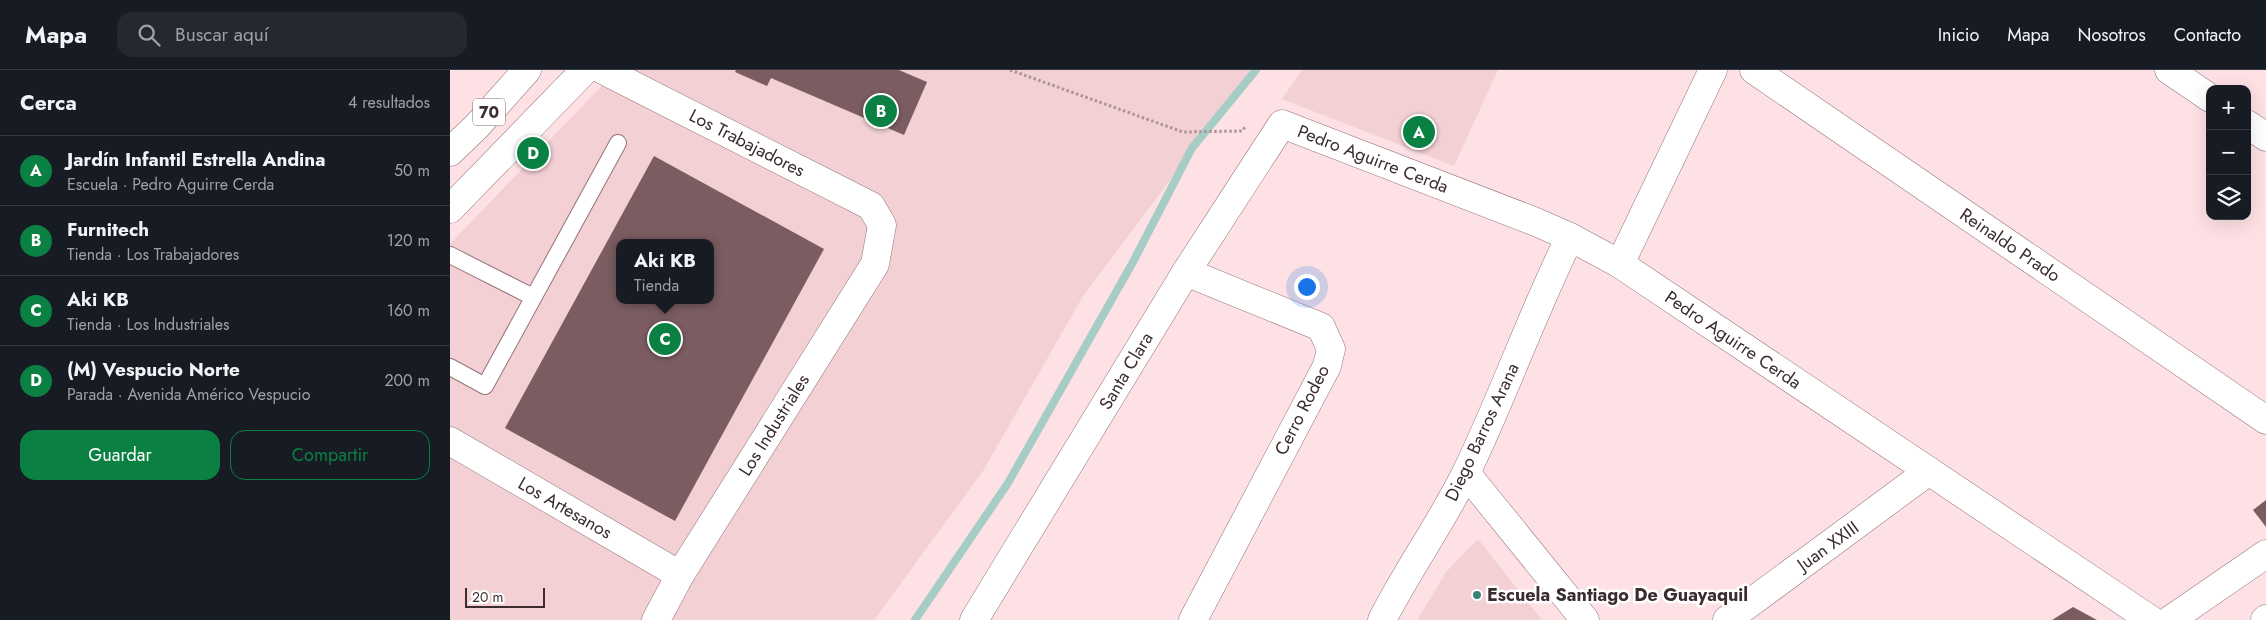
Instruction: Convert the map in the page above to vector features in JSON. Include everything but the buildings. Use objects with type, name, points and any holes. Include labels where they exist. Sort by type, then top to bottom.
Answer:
[{"type":"main road","name":"70","points":[[450,152],[477,126],[527,70]]},
{"type":"main road","points":[[450,209],[585,70]]},
{"type":"main road","name":"Los Trabajadores","points":[[602,70],[871,206],[882,225]]},
{"type":"main road","points":[[1620,264],[1713,70]]},
{"type":"main road","name":"Reinaldo Prado","points":[[1754,70],[2266,420]]},
{"type":"main road","points":[[2169,70],[2206,95]]},
{"type":"main road","name":"Pedro Aguirre Cerda","points":[[1282,124],[1536,222],[1570,237],[1620,264],[2151,620]]},
{"type":"main road","name":"Santa Clara","points":[[974,620],[1186,272],[1282,124]]},
{"type":"main road","points":[[2251,127],[2266,136]]},
{"type":"main road","name":"Los Industriales","points":[[656,620],[680,575],[875,264],[882,225]]},
{"type":"main road","name":"Diego Barros Arana","points":[[1382,620],[1466,473],[1502,395],[1533,314],[1570,237]]},
{"type":"main road","name":"Cerro Rodeo","points":[[1186,272],[1320,327],[1332,349],[1326,366],[1192,620]]},
{"type":"main road","name":"Los Artesanos","points":[[450,441],[680,575]]},
{"type":"main road","name":"Juan XXIII","points":[[1727,620],[1929,472]]},
{"type":"main road","points":[[1466,473],[1585,620]]},
{"type":"main road","points":[[2170,620],[2266,554]]},
{"type":"lane","points":[[450,367],[485,386],[618,143]]},
{"type":"lane","points":[[450,255],[533,297]]},
{"type":"path","points":[[1010,70],[1183,132],[1242,131]]},
{"type":"shaded area","points":[[617,70],[1253,70],[1083,296],[983,471],[874,620],[450,620],[450,244]]},
{"type":"shaded area","points":[[1302,70],[1498,70],[1454,166],[1282,99]]},
{"type":"shaded area","name":"Escuela Santiago De Guayaquil","points":[[1478,539],[1542,620],[1417,620],[1447,571]]},
{"type":"waterway","points":[[915,620],[1008,483],[1133,262],[1192,148],[1256,70]]},
{"type":"place","name":"Furnitech","points":[[881,111]]},
{"type":"place","name":"Jardín Infantil Estrella Andina","points":[[1419,132]]},
{"type":"place","name":"(M) Vespucio Norte","points":[[533,153]]},
{"type":"place","name":"Aki KB","points":[[665,339]]},
{"type":"place","name":"Escuela Santiago De Guayaquil","points":[[1477,595]]}]
